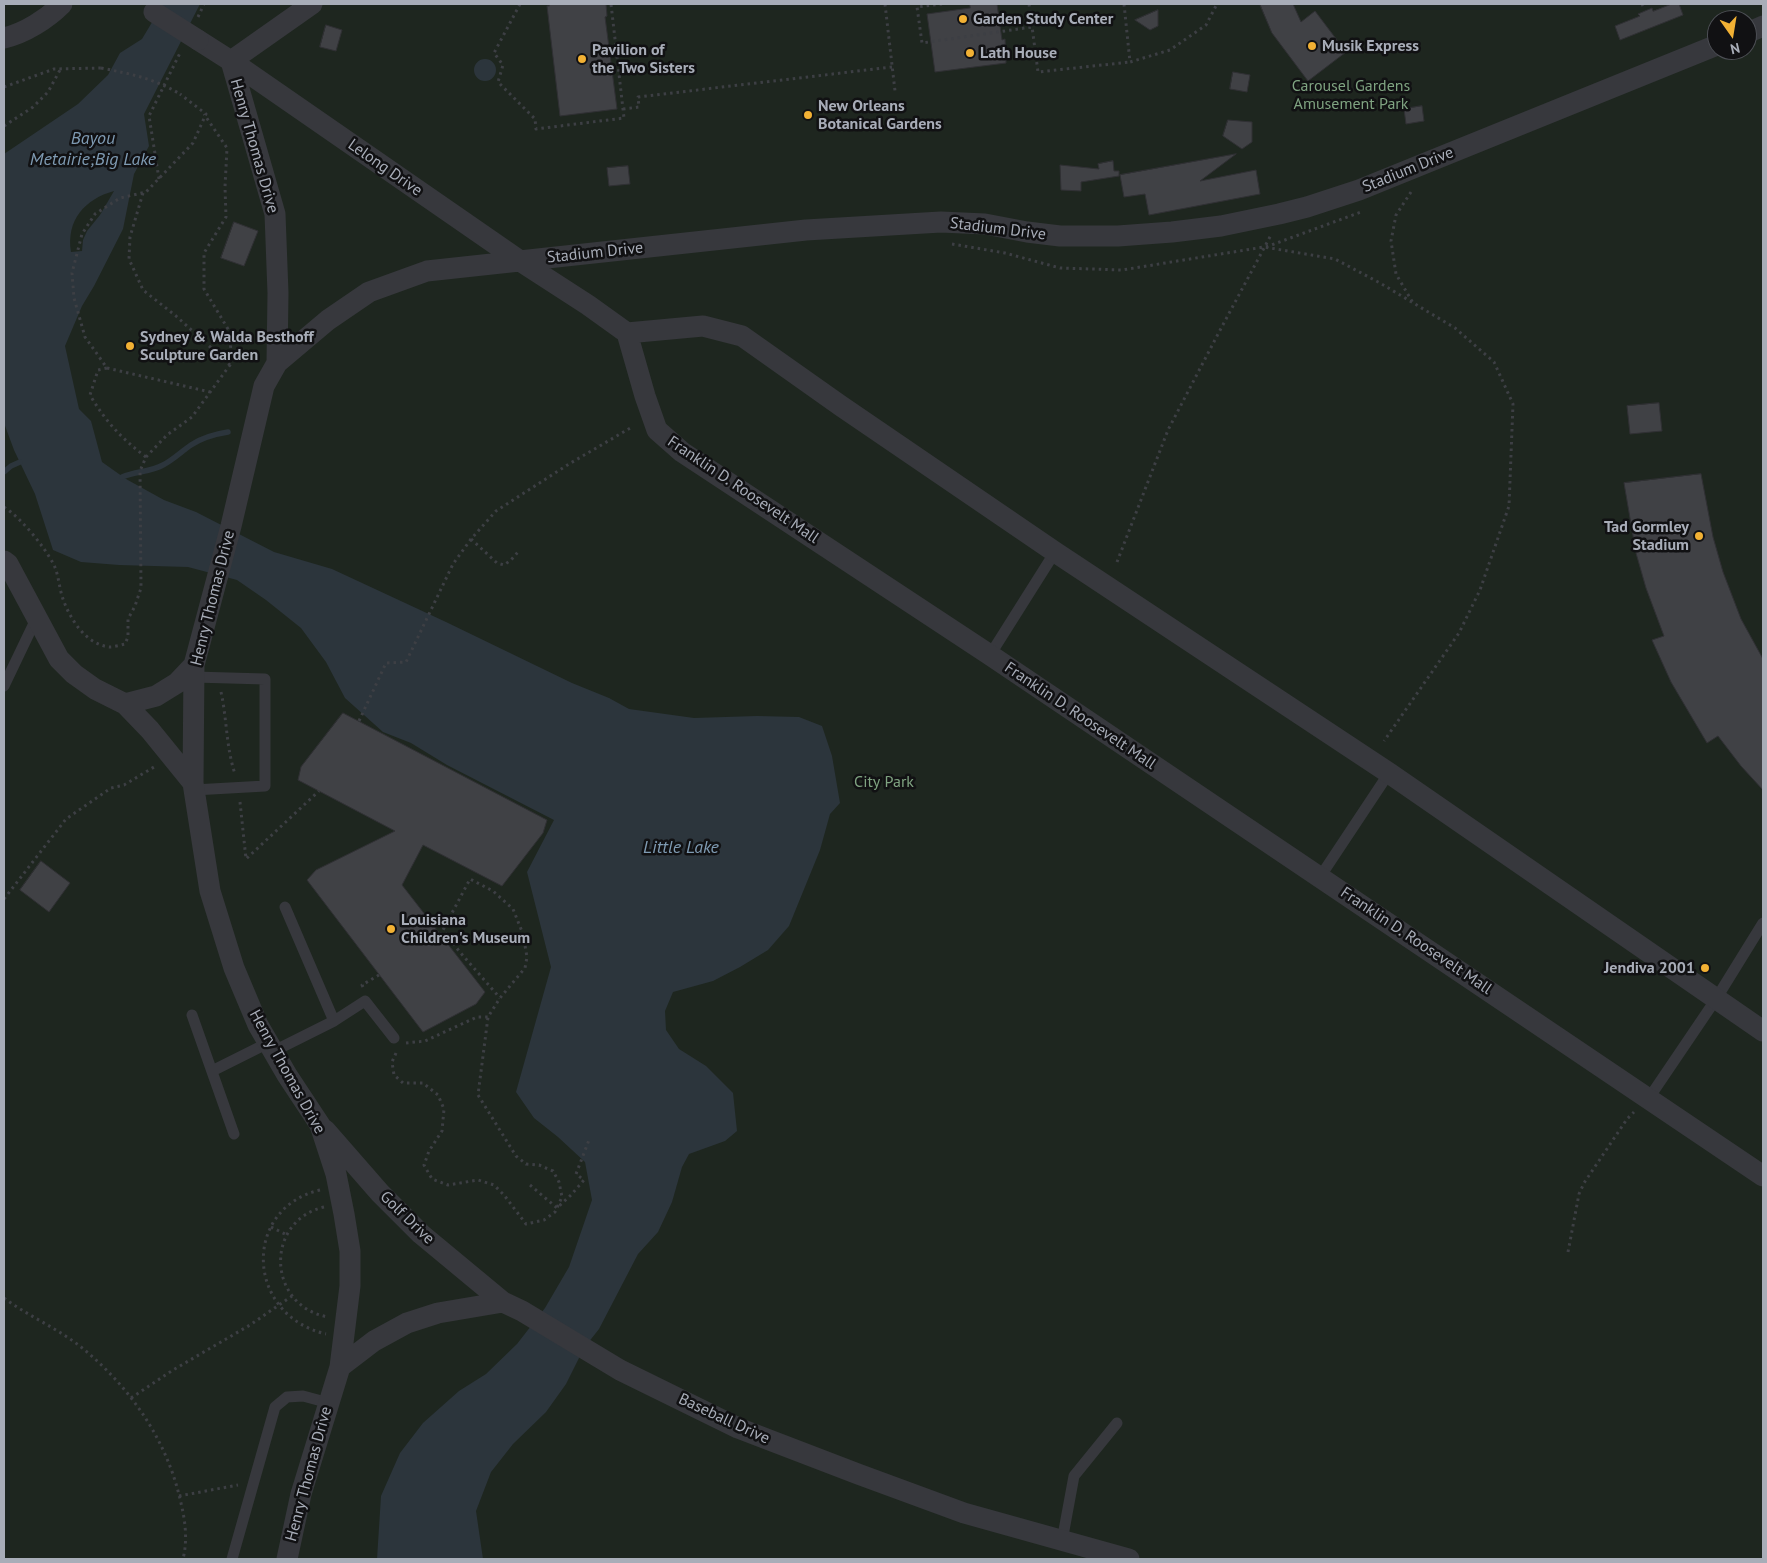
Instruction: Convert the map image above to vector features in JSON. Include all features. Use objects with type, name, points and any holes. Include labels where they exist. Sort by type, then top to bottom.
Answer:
[{"type":"street","points":[[4,38],[32,26],[55,11],[62,4]]},
{"type":"street","points":[[231,61],[312,4]]},
{"type":"street","name":"Lelong Drive","points":[[148,8],[231,61],[627,333]]},
{"type":"street","name":"Stadium Drive","points":[[276,364],[328,320],[369,292],[428,271],[816,230],[940,222],[985,224],[1060,236],[1118,236],[1221,226],[1279,214],[1359,190],[1707,49]]},
{"type":"street","name":"Henry Thomas Drive","points":[[231,61],[275,214],[278,293],[276,364],[264,386],[194,671],[193,787],[210,891],[234,968],[258,1025],[320,1124],[340,1194],[350,1251],[350,1286],[340,1367],[301,1494],[287,1559]]},
{"type":"street","points":[[627,333],[703,326],[742,336],[1055,552],[1389,772],[1763,1032]]},
{"type":"street","name":"Franklin D. Roosevelt Mall","points":[[627,333],[657,430],[682,452],[990,655],[1298,864],[1320,876],[1763,1176]]},
{"type":"street","points":[[4,561],[8,564],[59,659],[74,674],[96,689],[125,704],[171,755],[193,787]]},
{"type":"street","points":[[125,704],[156,696],[194,671]]},
{"type":"street","name":"Golf Drive","points":[[320,1124],[380,1193],[421,1234],[512,1307]]},
{"type":"street","points":[[340,1367],[374,1341],[407,1323],[438,1313],[512,1307]]},
{"type":"street","name":"Baseball Drive","points":[[512,1307],[620,1370],[738,1428],[964,1513],[1129,1559]]},
{"type":"lane","points":[[990,655],[1055,552]]},
{"type":"lane","points":[[4,686],[36,619]]},
{"type":"lane","points":[[193,787],[239,788],[265,786],[265,679],[218,678],[194,671]]},
{"type":"lane","points":[[1320,876],[1389,772]]},
{"type":"lane","points":[[285,907],[334,1021]]},
{"type":"lane","points":[[1649,1098],[1716,999],[1763,923]]},
{"type":"lane","points":[[212,1071],[334,1021],[365,1001],[394,1038]]},
{"type":"lane","points":[[192,1015],[234,1134]]},
{"type":"lane","points":[[232,1559],[275,1407],[287,1397],[303,1396],[329,1403]]},
{"type":"lane","points":[[1062,1541],[1074,1476],[1117,1423]]},
{"type":"path","points":[[159,179],[149,116],[192,36],[204,4]]},
{"type":"path","points":[[520,4],[494,53],[503,65],[498,82],[535,119],[536,129],[624,118],[611,4]]},
{"type":"path","points":[[886,4],[895,90]]},
{"type":"path","points":[[942,4],[917,7],[922,42],[1032,27]]},
{"type":"path","points":[[1029,4],[1038,72],[1130,62],[1170,50],[1206,25],[1217,4]]},
{"type":"path","points":[[1124,4],[1130,62]]},
{"type":"path","points":[[623,109],[639,107],[638,97],[892,67]]},
{"type":"path","points":[[4,87],[54,69],[101,68],[134,74],[161,83],[180,94],[202,111],[227,148],[226,217],[204,253],[204,288],[231,334],[230,365],[192,417],[167,435],[146,457],[143,464],[140,477],[140,588],[135,606],[128,618],[128,637],[125,644],[110,647],[93,640],[76,625],[63,599],[55,567],[43,548],[11,512],[4,507]]},
{"type":"path","points":[[4,126],[33,107],[48,92],[60,70]]},
{"type":"path","points":[[107,368],[85,337],[74,298],[72,273],[82,234],[95,214],[120,198],[146,192],[193,143],[205,116]]},
{"type":"path","points":[[1402,195],[1419,188]]},
{"type":"path","points":[[1411,192],[1396,214],[1391,241],[1396,274],[1414,303]]},
{"type":"path","points":[[143,193],[130,237],[129,259],[143,290],[176,316],[230,365]]},
{"type":"path","points":[[944,243],[1005,253],[1060,268],[1122,270],[1264,247],[1370,209]]},
{"type":"path","points":[[1117,562],[1168,430],[1278,222],[1279,214]]},
{"type":"path","points":[[1264,247],[1335,259],[1380,283],[1455,328],[1494,362],[1513,404],[1509,506],[1480,590],[1458,633],[1384,741]]},
{"type":"path","points":[[146,457],[128,443],[103,417],[90,395],[98,370],[107,368],[210,392]]},
{"type":"path","points":[[359,721],[386,663],[406,662],[454,564],[496,510],[568,464],[632,427]]},
{"type":"path","points":[[472,539],[496,563],[504,564],[511,560],[518,552]]},
{"type":"path","points":[[218,678],[226,714],[229,758],[239,788],[246,859],[319,791]]},
{"type":"path","points":[[4,899],[66,819],[111,788],[124,785],[135,779],[171,755]]},
{"type":"path","points":[[440,935],[470,879],[493,891],[513,910],[523,934],[526,957],[525,968],[500,998],[488,1017],[478,1095],[516,1156],[526,1164],[539,1165],[553,1171],[559,1182],[562,1197],[556,1212],[544,1220],[526,1224],[494,1185],[478,1180],[448,1185],[432,1179],[424,1165],[442,1131],[444,1109],[438,1095],[423,1083],[403,1083],[394,1075],[392,1062],[397,1052],[407,1043],[425,1041],[476,1017],[488,1017]]},
{"type":"path","points":[[443,930],[500,998]]},
{"type":"path","points":[[1568,1252],[1579,1194],[1584,1183],[1627,1119],[1649,1098]]},
{"type":"path","points":[[557,1208],[584,1180],[576,1174],[589,1140]]},
{"type":"path","points":[[530,1184],[557,1208]]},
{"type":"path","points":[[340,1194],[313,1191],[296,1200],[282,1212],[271,1227],[265,1246],[263,1265],[269,1289],[279,1307],[291,1319],[314,1331],[345,1329]]},
{"type":"path","points":[[340,1194],[305,1215],[294,1224],[287,1235],[281,1254],[281,1269],[284,1282],[292,1296],[305,1308],[345,1329]]},
{"type":"path","points":[[271,1227],[287,1235]]},
{"type":"path","points":[[131,1398],[172,1370],[279,1307],[292,1296]]},
{"type":"path","points":[[4,1298],[18,1309],[79,1345],[109,1371],[153,1429],[165,1452],[179,1496],[186,1531],[183,1559]]},
{"type":"path","points":[[179,1496],[253,1482]]},
{"type":"green space","name":"City Park","points":[[4,4],[1763,4],[1763,1559],[4,1559]]},
{"type":"water","name":"Little Lake","points":[[163,4],[200,4],[144,114],[149,146],[134,174],[123,229],[82,306],[65,346],[79,409],[91,421],[102,462],[126,479],[164,500],[196,512],[274,552],[332,569],[629,709],[694,718],[799,717],[822,726],[832,756],[840,803],[830,814],[820,850],[789,926],[768,950],[740,967],[713,981],[673,992],[665,1011],[666,1030],[679,1049],[706,1066],[733,1093],[737,1131],[725,1141],[689,1154],[682,1167],[672,1202],[658,1232],[638,1254],[599,1329],[584,1348],[566,1384],[546,1412],[513,1444],[491,1472],[476,1511],[483,1559],[377,1559],[381,1496],[400,1453],[423,1423],[459,1391],[486,1374],[517,1344],[545,1308],[569,1267],[592,1200],[585,1162],[534,1118],[516,1092],[551,967],[527,872],[554,820],[447,765],[411,743],[383,732],[345,698],[326,662],[301,628],[237,580],[188,567],[81,562],[53,550],[35,494],[14,450],[4,423],[4,154],[78,104],[108,75],[120,53],[142,39]],"holes":[[[114,191],[100,215],[87,231],[83,240],[82,251],[71,252],[72,230],[80,212],[94,199]]]},
{"type":"water","points":[[485,59],[493,62],[496,70],[493,78],[485,81],[477,78],[474,70],[477,62]]},
{"type":"building","name":"Pavilion of the Two Sisters","points":[[549,4],[606,4],[607,16],[605,17],[617,109],[560,116],[547,6]]},
{"type":"building","points":[[970,4],[997,4],[1002,40],[1005,39],[1006,63],[935,72],[927,14],[970,8]]},
{"type":"building","name":"Musik Express","points":[[1260,4],[1293,4],[1301,22],[1315,11],[1346,52],[1308,81],[1272,33]]},
{"type":"building","points":[[1672,4],[1679,4],[1683,15],[1620,40],[1615,26],[1640,16],[1638,14],[1652,8],[1653,11]]},
{"type":"building","points":[[1158,10],[1158,26],[1150,30],[1135,20]]},
{"type":"building","points":[[326,25],[342,30],[336,51],[320,47]]},
{"type":"building","points":[[1233,72],[1250,75],[1247,92],[1230,89]]},
{"type":"building","points":[[1422,106],[1424,121],[1406,124],[1404,109]]},
{"type":"building","points":[[1228,120],[1252,122],[1252,142],[1242,149],[1223,136]]},
{"type":"building","points":[[1236,154],[1200,181],[1256,170],[1260,194],[1149,215],[1145,194],[1124,197],[1120,175]]},
{"type":"building","points":[[1113,161],[1114,171],[1119,171],[1119,176],[1081,182],[1081,191],[1061,190],[1060,165],[1099,169],[1098,164]]},
{"type":"building","points":[[628,166],[630,184],[609,186],[607,168]]},
{"type":"building","points":[[234,222],[258,231],[244,266],[221,258]]},
{"type":"building","points":[[1659,403],[1662,431],[1630,434],[1627,406]]},
{"type":"building","points":[[1701,474],[1713,537],[1723,572],[1741,619],[1763,659],[1763,790],[1741,766],[1718,736],[1707,743],[1671,682],[1652,640],[1664,636],[1646,588],[1636,553],[1624,483]]},
{"type":"building","points":[[343,713],[547,820],[543,833],[502,886],[423,845],[402,885],[485,992],[476,1004],[423,1032],[307,880],[316,870],[395,831],[298,780],[301,767]]},
{"type":"building","points":[[41,861],[70,883],[49,912],[20,890]]},
{"type":"waterway","points":[[122,477],[158,467],[200,440],[228,432]]},
{"type":"waterway","points":[[4,472],[20,462]]},
{"type":"place","name":"Garden Study Center","points":[[963,19]]},
{"type":"place","name":"Musik Express","points":[[1312,46]]},
{"type":"place","name":"Lath House","points":[[970,53]]},
{"type":"place","name":"Pavilion of the Two Sisters","points":[[582,59]]},
{"type":"place","name":"New Orleans Botanical Gardens","points":[[808,115]]},
{"type":"place","name":"Sydney & Walda Besthoff Sculpture Garden","points":[[130,346]]},
{"type":"place","name":"Tad Gormley Stadium","points":[[1699,536]]},
{"type":"place","name":"Louisiana Children's Museum","points":[[391,929]]},
{"type":"place","name":"Jendiva 2001","points":[[1705,968]]},
{"type":"park label","name":"Carousel Gardens Amusement Park","points":[[1351,95]]},
{"type":"water label","name":"Bayou Metairie;Big Lake","points":[[93,149]]}]
